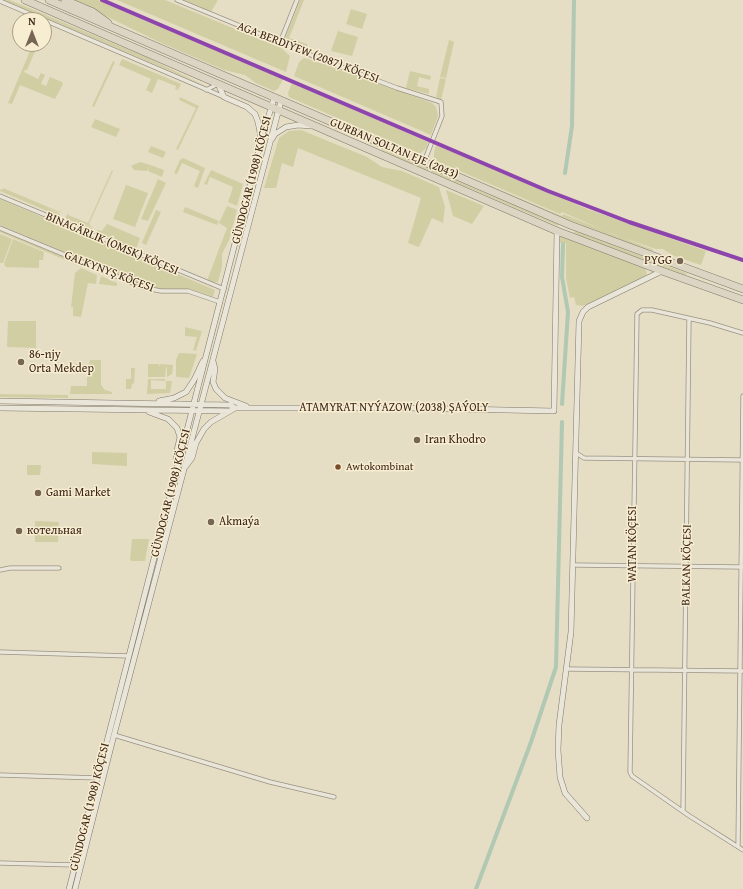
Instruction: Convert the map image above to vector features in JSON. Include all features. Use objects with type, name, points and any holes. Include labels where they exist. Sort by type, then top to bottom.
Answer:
[{"type":"highway","name":"GURBAN SOLTAN EJE (2043)","points":[[25,0],[557,231],[743,300]]},
{"type":"highway","name":"GURBAN SOLTAN EJE (2043)","points":[[49,0],[570,225],[743,289]]},
{"type":"highway","points":[[65,0],[93,12],[121,32]]},
{"type":"highway","points":[[685,279],[689,277],[689,269]]},
{"type":"highway","points":[[712,289],[712,281],[715,279]]},
{"type":"main road","points":[[218,84],[224,97],[247,107],[255,114],[260,128],[261,142]]},
{"type":"main road","name":"GÜNDOGAR (1908) KÖÇESI","points":[[75,889],[114,735],[178,467],[261,142],[271,106],[278,99]]},
{"type":"main road","name":"GÜNDOGAR (1908) KÖÇESI","points":[[69,889],[97,777],[184,468],[231,292],[279,110],[278,99]]},
{"type":"main road","points":[[270,143],[275,134],[286,127],[298,125],[318,126]]},
{"type":"main road","name":"ATAMYRAT NYÝAZOW (2038) ŞAÝOLY","points":[[0,408],[199,411],[251,408],[409,408],[554,411],[557,231]]},
{"type":"main road","points":[[587,818],[568,798],[560,776],[558,737],[571,632],[579,321],[581,315],[588,307],[662,271]]},
{"type":"main road","points":[[224,289],[231,292]]},
{"type":"main road","points":[[145,404],[169,400],[184,393],[194,380],[199,366],[206,357]]},
{"type":"main road","points":[[213,359],[215,370],[213,382],[218,392],[225,398],[251,408]]},
{"type":"main road","name":"ATAMYRAT NYÝAZOW (2038) ŞAÝOLY","points":[[0,401],[230,405],[232,410]]},
{"type":"main road","points":[[144,410],[168,419],[177,428],[180,437],[176,455],[178,467]]},
{"type":"main road","points":[[184,468],[192,458],[196,443],[204,428],[211,422],[232,410]]},
{"type":"street","name":"AGA BERDIÝEW (2087) KÖÇESI","points":[[177,0],[280,43],[397,88],[441,102],[442,116],[424,162]]},
{"type":"street","points":[[280,43],[297,0]]},
{"type":"street","points":[[0,1],[224,97]]},
{"type":"street","points":[[206,90],[218,84]]},
{"type":"street","name":"BINAGÄRLIK (OMSK) KÖÇESI","points":[[0,196],[224,289]]},
{"type":"street","name":"GALKYNYŞ KÖÇESI","points":[[0,228],[145,288],[162,291],[188,291],[221,302]]},
{"type":"street","name":"WATAN KÖÇESI","points":[[684,811],[632,776],[630,772],[637,315],[640,311],[648,310],[689,319]]},
{"type":"street","points":[[689,319],[710,323],[743,333]]},
{"type":"street","name":"BALKAN KÖÇESI","points":[[684,811],[689,319]]},
{"type":"street","points":[[738,847],[743,396]]},
{"type":"street","points":[[576,454],[584,458],[634,460],[742,460]]},
{"type":"street","points":[[573,565],[742,567]]},
{"type":"street","points":[[0,570],[10,568],[59,568]]},
{"type":"street","points":[[0,652],[132,656]]},
{"type":"street","points":[[567,669],[741,671]]},
{"type":"street","points":[[114,735],[270,782],[334,797]]},
{"type":"street","points":[[0,775],[103,778]]},
{"type":"street","points":[[738,781],[743,781]]},
{"type":"street","points":[[684,811],[743,850]]},
{"type":"street","points":[[0,863],[75,865]]},
{"type":"shaded area","points":[[4,0],[10,0],[39,12],[32,12]]},
{"type":"shaded area","points":[[73,0],[98,0],[283,79],[278,89],[274,91],[256,83],[245,75],[224,70],[159,42]]},
{"type":"shaded area","points":[[117,0],[165,0],[281,48],[290,56],[286,72]]},
{"type":"shaded area","points":[[184,0],[218,0],[211,12]]},
{"type":"shaded area","points":[[300,0],[304,0],[289,38],[307,44],[307,47],[285,38]]},
{"type":"shaded area","points":[[351,9],[367,14],[362,29],[346,24]]},
{"type":"shaded area","points":[[52,18],[146,57],[206,86],[52,20]]},
{"type":"shaded area","points":[[338,31],[358,37],[352,56],[331,51]]},
{"type":"shaded area","points":[[449,40],[454,42],[446,78],[440,77]]},
{"type":"shaded area","points":[[30,52],[35,52],[27,70],[24,72],[38,79],[41,73],[45,75],[41,84],[46,86],[50,77],[62,82],[63,84],[55,99],[20,85],[12,104],[8,103]]},
{"type":"shaded area","points":[[304,58],[348,72],[432,103],[436,107],[438,116],[431,135],[294,76],[299,62]]},
{"type":"shaded area","points":[[122,59],[181,84],[178,90],[175,89],[176,86],[158,79],[152,93],[146,90],[151,79],[119,65]]},
{"type":"shaded area","points":[[113,61],[115,62],[94,107],[92,106]]},
{"type":"shaded area","points":[[410,71],[431,76],[430,80],[419,77],[417,86],[429,89],[429,94],[406,88]]},
{"type":"shaded area","points":[[440,78],[446,79],[441,100],[436,97]]},
{"type":"shaded area","points":[[292,83],[428,142],[427,147],[420,154],[289,97],[288,93]]},
{"type":"shaded area","points":[[180,97],[199,106],[178,150],[176,149],[196,108],[179,100]]},
{"type":"shaded area","points":[[95,119],[120,129],[116,137],[91,127]]},
{"type":"shaded area","points":[[301,130],[367,157],[382,167],[402,171],[439,187],[445,207],[443,223],[432,218],[419,247],[408,243],[421,198],[298,148],[293,167],[282,163],[276,188],[264,188],[279,138],[289,131]]},
{"type":"shaded area","points":[[436,145],[587,209],[706,251],[701,265],[674,256],[663,249],[656,249],[615,235],[562,212],[560,214],[434,160]]},
{"type":"shaded area","points":[[151,146],[166,152],[163,158],[148,152]]},
{"type":"shaded area","points":[[382,149],[558,224],[558,226],[394,156]]},
{"type":"shaded area","points":[[183,158],[205,168],[198,188],[194,186],[200,171],[182,163],[177,174],[174,173],[180,160]]},
{"type":"shaded area","points":[[140,162],[150,165],[147,171],[134,170],[131,166]]},
{"type":"shaded area","points":[[437,163],[562,216],[563,214],[654,250],[650,251],[571,221]]},
{"type":"shaded area","points":[[150,165],[164,170],[162,177],[148,171]]},
{"type":"shaded area","points":[[112,170],[113,171],[89,224],[92,227],[71,219],[92,228],[92,230],[65,218],[69,212],[68,215],[88,223]]},
{"type":"shaded area","points":[[211,170],[243,184],[237,206],[228,202],[233,187],[210,177],[207,185],[204,184]]},
{"type":"shaded area","points":[[158,179],[166,183],[148,221],[141,219]]},
{"type":"shaded area","points":[[126,185],[148,193],[135,227],[113,219]]},
{"type":"shaded area","points":[[3,188],[60,212],[62,209],[60,213],[45,207],[60,214],[59,216],[0,191],[0,189],[3,190]]},
{"type":"shaded area","points":[[446,190],[484,206],[472,224],[453,216]]},
{"type":"shaded area","points":[[0,199],[215,290],[213,297],[190,289],[160,289],[143,285],[0,225]]},
{"type":"shaded area","points":[[227,206],[237,210],[229,240],[222,254],[222,267],[218,282],[208,282],[208,278],[227,228],[219,223]]},
{"type":"shaded area","points":[[185,207],[219,221],[217,225],[183,212]]},
{"type":"shaded area","points":[[156,210],[161,212],[146,245],[142,243]]},
{"type":"shaded area","points":[[107,224],[140,238],[136,249],[97,232],[97,230],[102,231]]},
{"type":"shaded area","points":[[0,230],[76,262],[77,265],[0,232]]},
{"type":"shaded area","points":[[575,231],[687,274],[685,275],[598,243],[574,233]]},
{"type":"shaded area","points":[[0,234],[12,239],[3,263],[0,263]]},
{"type":"shaded area","points":[[558,235],[645,268],[647,274],[644,277],[583,306],[576,305],[574,297],[570,298],[566,278],[566,243],[559,243]]},
{"type":"shaded area","points":[[13,239],[44,252],[43,260],[39,260],[39,268],[6,267],[4,264]]},
{"type":"shaded area","points":[[81,268],[97,275],[96,284],[88,283],[81,317],[73,316],[73,307],[71,307],[75,273]]},
{"type":"shaded area","points":[[101,276],[117,283],[117,286],[99,284]]},
{"type":"shaded area","points":[[8,321],[36,321],[36,348],[7,347]]},
{"type":"shaded area","points":[[185,327],[202,331],[196,351],[193,350],[197,337],[185,336]]},
{"type":"shaded area","points":[[179,353],[197,354],[189,378],[176,376],[176,360]]},
{"type":"shaded area","points":[[90,360],[101,360],[101,385],[105,390],[112,392],[112,394],[70,394],[71,386],[87,386],[87,370],[81,370],[81,365],[74,364],[89,365]]},
{"type":"shaded area","points":[[148,364],[159,364],[159,367],[160,364],[173,365],[172,374],[167,377],[166,367],[165,377],[148,377]]},
{"type":"shaded area","points":[[131,368],[135,368],[134,383],[132,384],[131,389],[126,389],[126,379],[131,379]]},
{"type":"shaded area","points":[[148,379],[165,379],[165,381],[151,380],[151,389],[166,389],[166,381],[172,381],[170,393],[147,394]]},
{"type":"shaded area","points":[[0,394],[68,395],[68,398],[0,397]]},
{"type":"shaded area","points":[[92,452],[127,453],[127,466],[92,464]]},
{"type":"shaded area","points":[[27,465],[41,465],[40,475],[27,475]]},
{"type":"shaded area","points":[[35,521],[59,522],[58,542],[35,542]]},
{"type":"shaded area","points":[[132,539],[149,539],[145,561],[130,560]]},
{"type":"waterway","points":[[565,173],[572,126],[574,0]]},
{"type":"waterway","points":[[562,404],[568,312],[562,277],[563,244]]},
{"type":"waterway","points":[[476,889],[531,742],[556,667],[562,422]]},
{"type":"transit line","points":[[102,0],[548,191],[629,222],[743,260]]},
{"type":"place","name":"PYGG","points":[[680,261]]},
{"type":"place","name":"86-njy Orta Mekdep","points":[[21,362]]},
{"type":"place","name":"Iran Khodro","points":[[417,440]]},
{"type":"place","name":"Awtokombinat","points":[[338,467]]},
{"type":"place","name":"Gami Market","points":[[38,493]]},
{"type":"place","name":"Аkmaýa","points":[[211,522]]},
{"type":"place","name":"котельная","points":[[19,531]]}]
